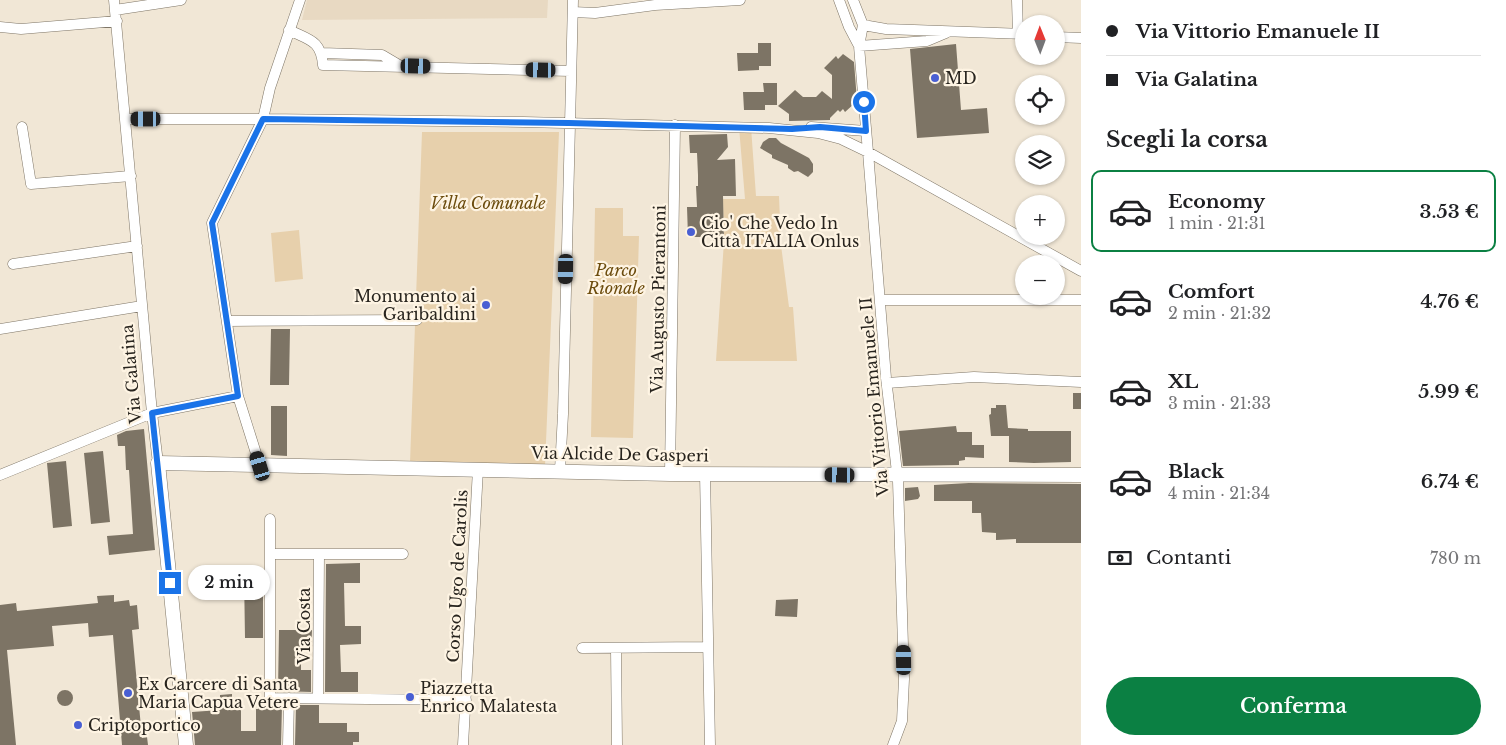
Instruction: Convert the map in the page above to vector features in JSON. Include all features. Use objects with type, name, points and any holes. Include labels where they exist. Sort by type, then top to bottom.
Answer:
[{"type":"main road","name":"Via Alcide De Gasperi","points":[[158,463],[560,470],[670,474],[1081,475]]},
{"type":"main road","name":"Via Galatina","points":[[158,463],[186,745]]},
{"type":"street","points":[[0,27],[21,29],[115,10],[181,0]]},
{"type":"street","points":[[260,466],[238,396],[212,223],[263,119],[270,88],[300,0]]},
{"type":"street","points":[[560,470],[573,0]]},
{"type":"street","points":[[573,12],[595,13],[655,5],[740,0]]},
{"type":"street","name":"Via Vittorio Emanuele II","points":[[839,0],[849,27],[859,46]]},
{"type":"street","points":[[853,0],[863,25],[886,29],[1015,34]]},
{"type":"street","points":[[1017,0],[1019,15]]},
{"type":"street","name":"Via Galatina","points":[[115,10],[158,463]]},
{"type":"street","name":"Via Vittorio Emanuele II","points":[[863,25],[859,46],[887,384],[898,475],[904,679],[902,721],[893,745]]},
{"type":"street","points":[[289,30],[314,42],[322,53],[323,65],[571,70]]},
{"type":"street","points":[[859,46],[927,41],[949,32]]},
{"type":"street","points":[[1065,37],[1081,38]]},
{"type":"street","points":[[322,53],[382,55],[400,66]]},
{"type":"street","points":[[126,119],[569,123],[792,129],[820,127],[866,131]]},
{"type":"street","name":"Via Augusto Pierantoni","points":[[670,474],[675,125]]},
{"type":"street","points":[[22,127],[31,184],[131,176]]},
{"type":"street","points":[[792,129],[841,139],[868,152],[1081,271]]},
{"type":"street","points":[[13,264],[137,246]]},
{"type":"street","points":[[880,300],[1081,300]]},
{"type":"street","points":[[0,329],[142,306]]},
{"type":"street","points":[[227,321],[418,320]]},
{"type":"street","points":[[887,384],[974,377],[1081,382]]},
{"type":"street","points":[[0,475],[152,413],[238,396]]},
{"type":"street","name":"Corso Ugo de Carolis","points":[[463,745],[478,469]]},
{"type":"street","points":[[705,473],[710,745]]},
{"type":"street","points":[[270,519],[270,698],[466,700]]},
{"type":"street","points":[[270,554],[403,554]]},
{"type":"street","name":"Via Costa","points":[[318,698],[319,554]]},
{"type":"street","points":[[582,648],[708,647]]},
{"type":"street","points":[[616,648],[617,745]]},
{"type":"street","points":[[288,745],[289,698]]},
{"type":"shaded area","points":[[307,0],[548,0],[547,18],[302,20]]},
{"type":"green space","points":[[739,127],[751,127],[756,196],[779,196],[781,245],[789,307],[793,307],[797,361],[716,361],[724,241],[723,199],[745,199]]},
{"type":"green space","name":"Villa Comunale","points":[[422,132],[559,132],[545,466],[410,463]]},
{"type":"green space","name":"Parco Rionale","points":[[595,208],[623,208],[623,236],[639,236],[633,438],[591,437]]},
{"type":"green space","points":[[299,230],[303,279],[275,282],[271,233]]},
{"type":"building","points":[[758,43],[771,43],[771,66],[759,66],[759,70],[738,71],[737,53],[758,53]]},
{"type":"building","name":"MD","points":[[956,44],[961,110],[987,108],[989,133],[917,138],[910,49]]},
{"type":"building","points":[[843,54],[854,62],[857,101],[845,112],[843,109],[840,112],[838,110],[830,120],[789,121],[789,114],[778,106],[795,90],[803,97],[816,97],[822,91],[832,99],[832,75],[824,68],[836,56],[838,59]]},
{"type":"building","points":[[763,83],[777,83],[777,105],[765,105],[765,110],[744,110],[743,92],[764,92]]},
{"type":"building","points":[[727,134],[728,147],[717,160],[735,159],[736,196],[723,196],[724,241],[713,241],[713,237],[688,237],[687,207],[697,207],[696,186],[698,186],[697,153],[690,153],[689,135]]},
{"type":"building","points":[[769,138],[776,138],[781,143],[809,158],[813,164],[813,172],[808,177],[798,171],[794,172],[788,168],[788,165],[772,158],[772,155],[760,148],[763,142]]},
{"type":"building","points":[[271,329],[290,329],[289,385],[270,385]]},
{"type":"building","points":[[1073,393],[1081,393],[1081,409],[1073,409]]},
{"type":"building","points":[[996,405],[1006,405],[1008,428],[1028,429],[1028,431],[1071,431],[1071,462],[1009,462],[1009,436],[991,436],[989,415],[991,414],[991,408],[996,408]]},
{"type":"building","points":[[271,406],[287,406],[287,456],[271,455]]},
{"type":"building","points":[[956,426],[957,432],[972,432],[972,445],[984,445],[984,458],[965,457],[965,460],[959,461],[959,465],[903,466],[899,431]]},
{"type":"building","points":[[144,429],[155,550],[109,555],[107,536],[133,534],[129,470],[126,470],[125,446],[118,446],[117,435],[126,431]]},
{"type":"building","points":[[103,451],[110,522],[91,524],[84,453]]},
{"type":"building","points":[[66,461],[72,526],[53,528],[47,463]]},
{"type":"building","points":[[969,483],[1081,484],[1081,543],[1016,543],[1016,539],[996,540],[996,533],[982,532],[981,513],[972,513],[972,501],[934,501],[934,485]]},
{"type":"building","points":[[918,487],[920,496],[918,499],[905,501],[905,488]]},
{"type":"building","points":[[360,563],[360,583],[344,583],[345,626],[361,626],[361,644],[340,645],[341,672],[358,672],[358,692],[325,692],[326,564]]},
{"type":"building","points":[[244,574],[263,574],[263,638],[245,638]]},
{"type":"building","name":"Ex Carcere di Santa Maria Capua Vetere","points":[[114,595],[114,602],[129,600],[130,606],[137,605],[139,629],[132,630],[142,738],[147,737],[148,745],[122,745],[113,635],[89,637],[88,623],[52,626],[54,646],[7,650],[16,745],[0,745],[0,605],[16,603],[17,611],[98,603],[97,596]]},
{"type":"building","points":[[798,599],[797,617],[775,616],[776,600]]},
{"type":"building","points":[[279,630],[312,630],[311,652],[301,652],[301,670],[311,670],[311,692],[278,691]]},
{"type":"building","points":[[65,690],[71,692],[73,698],[71,704],[65,706],[59,704],[57,698],[59,692]]},
{"type":"building","points":[[232,694],[232,704],[241,704],[241,731],[256,731],[256,709],[258,709],[258,704],[282,705],[281,745],[195,745],[192,712],[220,710],[220,695]]},
{"type":"building","points":[[296,705],[319,705],[319,723],[347,723],[347,732],[359,732],[359,742],[353,742],[353,745],[295,745]]},
{"type":"place","name":"MD","points":[[935,78]]},
{"type":"place","name":"Cio' Che Vedo In Città ITALIA Onlus","points":[[691,232]]},
{"type":"place","name":"Monumento ai Garibaldini","points":[[486,305]]},
{"type":"place","name":"Ex Carcere di Santa Maria Capua Vetere","points":[[128,693]]},
{"type":"place","name":"Piazzetta Enrico Malatesta","points":[[410,697]]},
{"type":"place","name":"Criptoportico","points":[[78,725]]},
{"type":"route","points":[[170,583],[152,413],[238,396],[212,223],[263,119],[569,123],[792,129],[820,127],[866,131],[864,102]]}]
